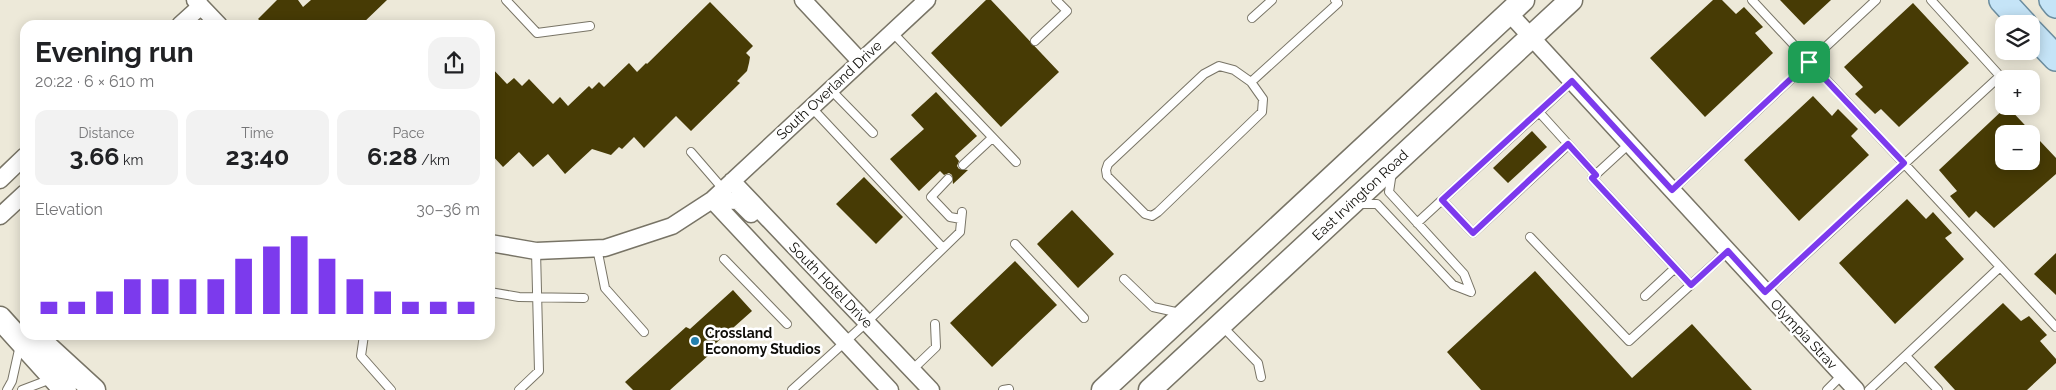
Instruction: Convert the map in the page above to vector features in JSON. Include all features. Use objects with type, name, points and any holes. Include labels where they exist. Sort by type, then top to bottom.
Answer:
[{"type":"main road","name":"East Irvington Road","points":[[1150,390],[1571,0]]},
{"type":"main road","points":[[2002,0],[2016,15]]},
{"type":"main road","points":[[2052,0],[2056,5]]},
{"type":"main road","points":[[1103,390],[1516,6]]},
{"type":"main road","points":[[2040,41],[2056,58]]},
{"type":"main road","points":[[0,305],[20,327]]},
{"type":"main road","points":[[0,318],[20,330]]},
{"type":"main road","points":[[30,340],[60,384]]},
{"type":"main road","points":[[33,340],[94,390]]},
{"type":"street","points":[[803,0],[860,61]]},
{"type":"street","name":"South Overland Drive","points":[[495,244],[536,251],[605,248],[672,226],[712,200],[927,0]]},
{"type":"street","points":[[184,20],[198,3],[214,20]]},
{"type":"street","name":"Olympia Strav","points":[[1516,6],[1531,37],[1856,390]]},
{"type":"street","points":[[0,180],[20,161]]},
{"type":"street","name":"South Hotel Drive","points":[[727,185],[821,275],[931,390]]},
{"type":"street","points":[[0,216],[20,198]]},
{"type":"street","points":[[712,200],[738,200],[787,253],[821,275]]},
{"type":"street","name":"South Hotel Drive","points":[[712,200],[890,390]]},
{"type":"lane","points":[[506,0],[537,33],[590,26]]},
{"type":"lane","points":[[1035,41],[1066,11],[1056,0]]},
{"type":"lane","points":[[1252,18],[1272,0]]},
{"type":"lane","points":[[1251,82],[1338,3],[1335,0]]},
{"type":"lane","points":[[1752,0],[2056,327]]},
{"type":"lane","points":[[1672,190],[1876,0]]},
{"type":"lane","points":[[1765,292],[2000,76],[1931,0]]},
{"type":"lane","points":[[892,32],[1016,162]]},
{"type":"lane","points":[[1219,66],[1234,70],[1251,82],[1263,99],[1262,112],[1152,216],[1145,214],[1107,176],[1108,164],[1204,74],[1219,66]]},
{"type":"lane","points":[[1418,223],[1572,81]]},
{"type":"lane","points":[[830,90],[873,133]]},
{"type":"lane","points":[[811,107],[944,248]]},
{"type":"lane","points":[[1539,112],[1596,175]]},
{"type":"lane","points":[[964,165],[992,138]]},
{"type":"lane","points":[[1442,200],[1473,233],[1568,144]]},
{"type":"lane","points":[[1629,144],[1592,178],[1691,285]]},
{"type":"lane","points":[[691,152],[727,185]]},
{"type":"lane","points":[[1351,204],[1377,204],[1453,285],[1470,292],[1464,274],[1389,192],[1393,165]]},
{"type":"lane","points":[[792,390],[960,232],[961,216],[950,217],[930,197],[948,180]]},
{"type":"lane","points":[[1530,237],[1629,341],[1728,251]]},
{"type":"lane","points":[[1015,244],[1084,318]]},
{"type":"lane","points":[[598,248],[605,288],[644,332]]},
{"type":"lane","points":[[519,390],[539,371],[536,251]]},
{"type":"lane","points":[[724,259],[787,324]]},
{"type":"lane","points":[[1869,390],[2000,267]]},
{"type":"lane","points":[[1645,296],[1675,268]]},
{"type":"lane","points":[[1124,279],[1153,307],[1184,314]]},
{"type":"lane","points":[[495,293],[519,297],[584,298]]},
{"type":"lane","points":[[912,370],[936,347],[935,324]]},
{"type":"lane","points":[[1220,324],[1258,363],[1261,376]]},
{"type":"lane","points":[[7,390],[24,340]]},
{"type":"lane","points":[[363,340],[361,356],[391,390]]},
{"type":"lane","points":[[1906,356],[1938,390]]},
{"type":"lane","points":[[1827,390],[1842,375]]},
{"type":"lane","points":[[22,390],[60,384]]},
{"type":"building","points":[[277,0],[298,0],[303,7],[311,0],[387,0],[366,20],[258,19]]},
{"type":"building","points":[[986,0],[991,0],[1059,72],[1001,127],[931,53]]},
{"type":"building","points":[[1713,0],[1722,0],[1736,14],[1744,7],[1763,27],[1755,33],[1773,53],[1705,117],[1650,58]]},
{"type":"building","points":[[1780,0],[1831,0],[1804,25]]},
{"type":"building","points":[[710,2],[753,46],[746,53],[750,57],[749,63],[747,71],[737,81],[740,83],[691,131],[676,116],[644,148],[634,137],[622,149],[619,147],[611,155],[592,149],[565,174],[548,154],[533,167],[519,152],[503,167],[495,158],[495,71],[507,84],[514,78],[522,86],[529,79],[553,104],[560,97],[568,106],[589,86],[592,89],[599,82],[604,87],[629,63],[637,72]]},
{"type":"building","points":[[1913,3],[1969,63],[1899,127],[1881,109],[1875,114],[1855,94],[1863,87],[1844,67]]},
{"type":"building","points":[[936,92],[977,136],[955,156],[959,161],[957,166],[959,169],[968,170],[953,184],[952,175],[949,173],[944,175],[940,171],[919,191],[890,159],[924,129],[911,115]]},
{"type":"building","points":[[1813,96],[1832,116],[1838,109],[1858,129],[1851,136],[1869,155],[1799,221],[1744,160]]},
{"type":"building","points":[[1997,115],[2015,115],[2025,125],[1995,125],[1995,170],[2040,170],[2040,141],[2056,158],[2056,174],[1994,228],[1976,211],[1969,218],[1950,196],[1957,191],[1939,170]]},
{"type":"building","points":[[1532,131],[1547,147],[1508,183],[1493,168]]},
{"type":"building","points":[[864,177],[903,217],[876,244],[836,204]]},
{"type":"building","points":[[1907,199],[1926,219],[1933,212],[1952,233],[1945,238],[1964,259],[1895,324],[1839,263]]},
{"type":"building","points":[[1072,210],[1114,254],[1078,288],[1037,244]]},
{"type":"building","points":[[2056,253],[2056,295],[2034,274]]},
{"type":"building","points":[[1015,261],[1057,305],[992,367],[950,323]]},
{"type":"building","points":[[1535,271],[1632,378],[1692,324],[1752,390],[1481,390],[1447,352]]},
{"type":"building","name":"Crossland Economy Studios","points":[[733,290],[752,311],[706,352],[709,355],[670,390],[633,390],[625,382],[686,327],[690,329]]},
{"type":"building","points":[[2003,303],[2021,321],[2029,316],[2047,335],[2040,341],[2056,359],[2056,363],[2027,390],[1955,390],[1934,367]]},
{"type":"place","name":"Crossland Economy Studios","points":[[695,341]]},
{"type":"route","points":[[1809,62],[1904,163],[1765,292],[1728,251],[1691,285],[1592,178],[1596,175],[1568,144],[1473,233],[1442,200],[1572,81],[1672,190],[1809,62]]}]
